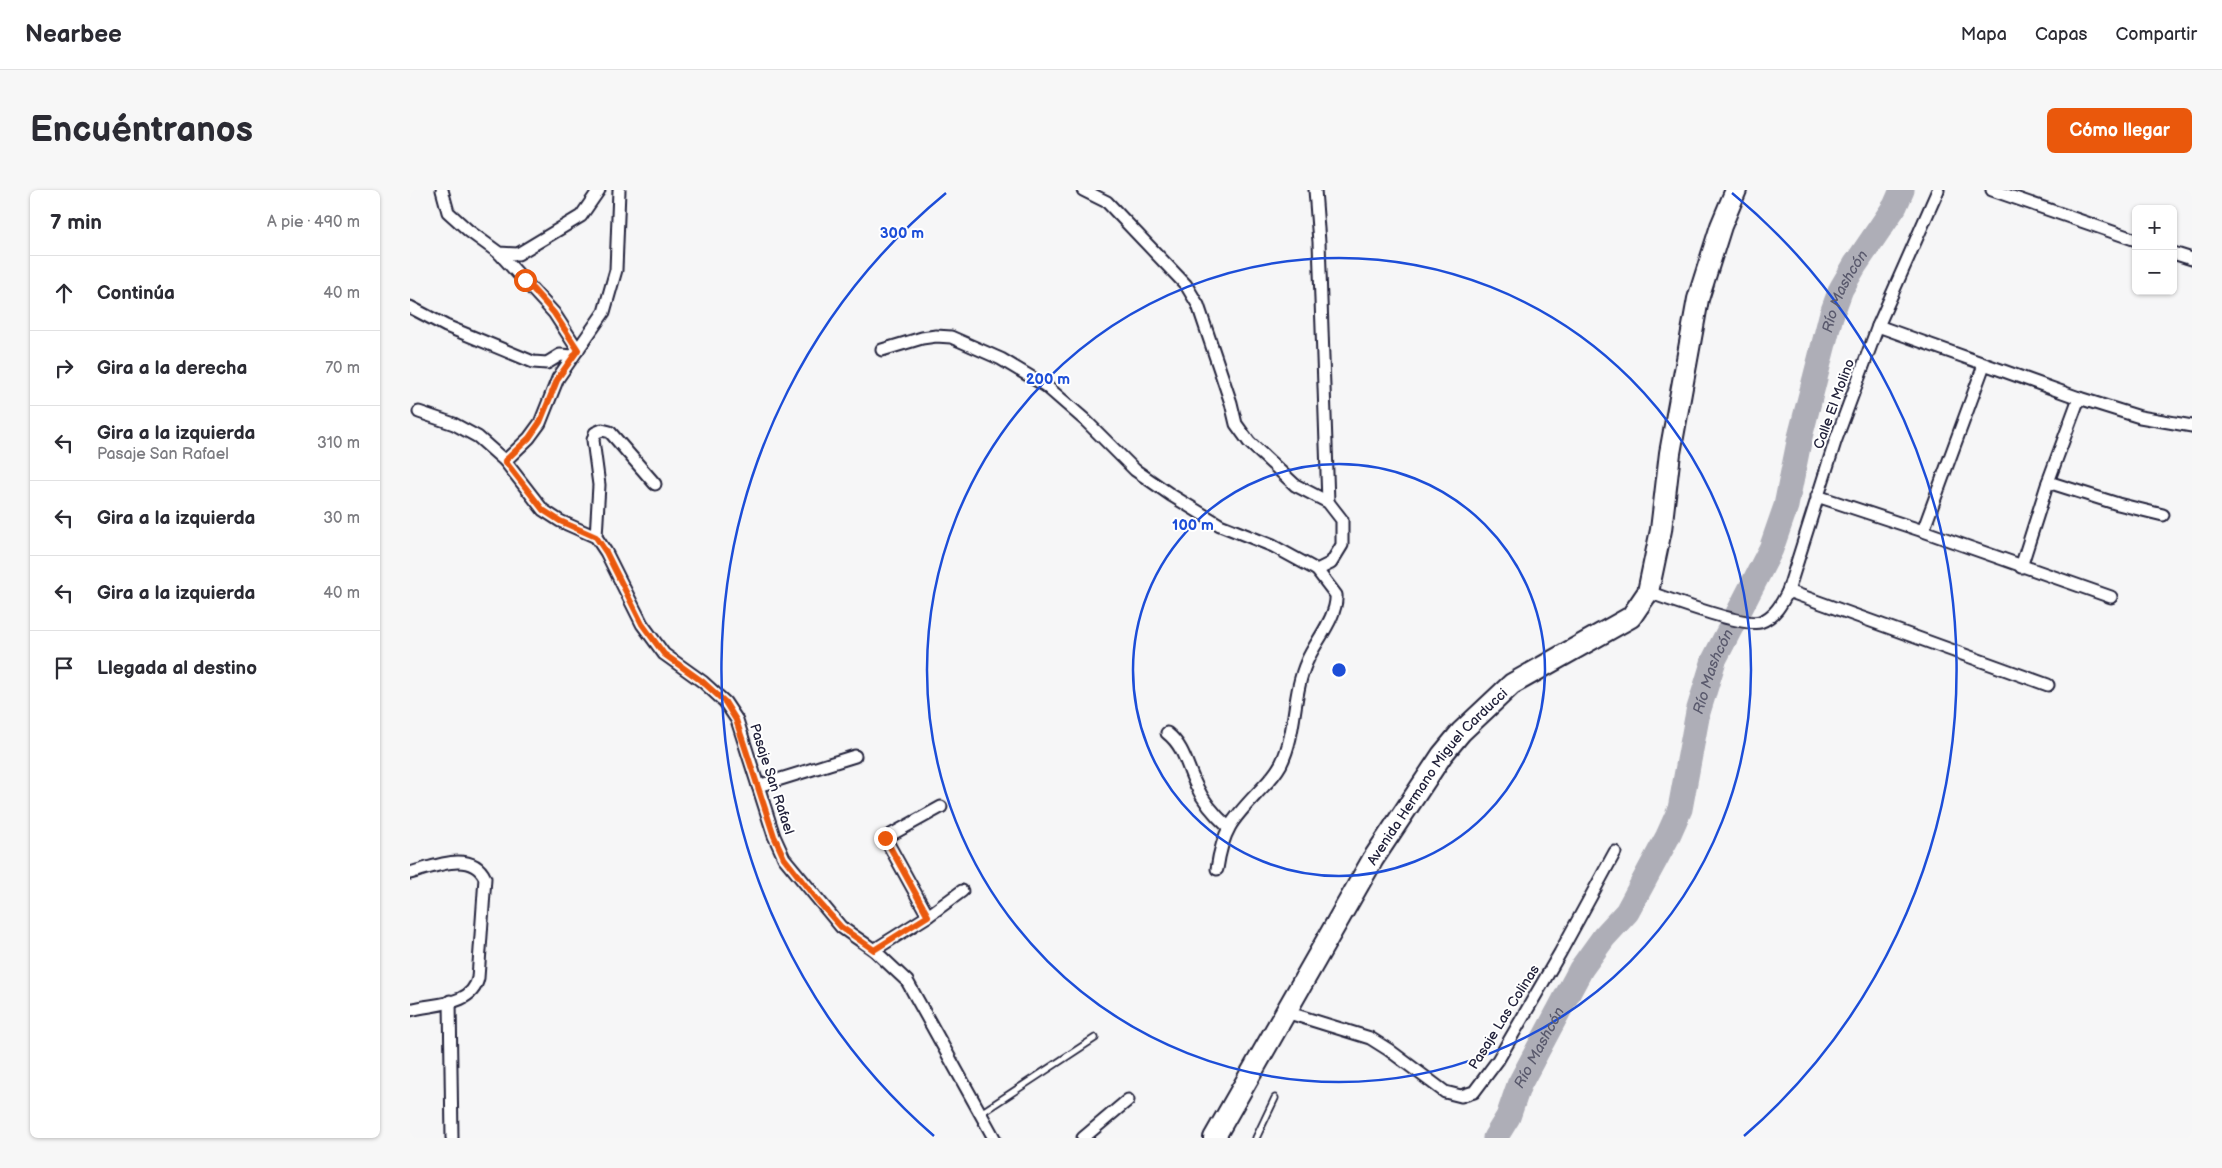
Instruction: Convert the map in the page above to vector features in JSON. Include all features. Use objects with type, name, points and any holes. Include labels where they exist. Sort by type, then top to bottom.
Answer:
[{"type":"highway","name":"Avenida Hermano Miguel Carducci","points":[[1214,1138],[1373,859],[1442,755],[1461,732],[1512,684],[1631,617],[1648,592],[1661,530],[1670,453],[1698,298],[1721,226],[1736,190]]},
{"type":"street","points":[[499,253],[518,254],[543,241],[581,216],[599,190]]},
{"type":"street","points":[[505,461],[529,438],[540,422],[558,378],[604,312],[616,270],[619,190]]},
{"type":"street","points":[[1084,190],[1107,202],[1186,285],[1198,305],[1231,403],[1236,424],[1249,442],[1295,485],[1328,502],[1342,520],[1342,545],[1331,563],[1317,570]]},
{"type":"street","points":[[1315,190],[1319,242],[1328,502]]},
{"type":"street","name":"Calle El Molino","points":[[1648,592],[1720,616],[1759,623],[1770,617],[1780,607],[1788,591],[1835,442],[1878,326],[1938,190]]},
{"type":"street","points":[[1992,190],[2132,239]]},
{"type":"street","points":[[443,191],[448,212],[469,231],[499,253],[554,313],[575,353]]},
{"type":"street","points":[[2177,253],[2192,259]]},
{"type":"street","points":[[410,307],[446,326],[533,362],[547,363],[560,355],[575,353]]},
{"type":"street","points":[[1878,326],[2079,398],[2140,417],[2192,426]]},
{"type":"street","points":[[882,350],[922,338],[936,336],[952,337],[1001,359],[1046,386],[1085,420],[1135,470],[1220,525],[1273,546],[1317,570],[1336,596],[1334,610],[1312,648],[1302,674],[1292,734],[1285,755],[1274,775],[1228,827],[1221,844],[1218,869]]},
{"type":"street","points":[[1923,531],[1984,365]]},
{"type":"street","points":[[2021,567],[2048,482],[2079,398]]},
{"type":"street","points":[[419,412],[454,424],[478,437],[505,461],[543,510],[560,521],[596,537],[599,484],[592,440],[595,433],[602,430],[610,432],[655,484]]},
{"type":"street","points":[[2048,482],[2118,504],[2164,515]]},
{"type":"street","points":[[1817,496],[2111,597]]},
{"type":"street","name":"Pasaje San Rafael","points":[[596,537],[606,552],[642,624],[664,654],[703,682],[725,702],[736,720],[774,836],[784,858],[841,927],[874,950],[907,981],[945,1053],[994,1138]]},
{"type":"street","points":[[1788,591],[2048,685]]},
{"type":"street","points":[[1167,733],[1180,745],[1197,788],[1209,807],[1228,827]]},
{"type":"street","points":[[758,786],[855,756]]},
{"type":"street","points":[[928,916],[885,838],[940,807]]},
{"type":"street","name":"Pasaje Las Colinas","points":[[1286,1012],[1370,1038],[1390,1050],[1445,1092],[1462,1096],[1474,1092],[1503,1052],[1615,852]]},
{"type":"street","points":[[410,873],[462,861],[474,864],[485,878],[477,984],[468,996],[450,1002],[410,1010]]},
{"type":"street","points":[[874,950],[928,916],[962,891]]},
{"type":"street","points":[[450,1002],[452,1138]]},
{"type":"street","points":[[1083,1138],[1128,1100]]},
{"type":"lane","points":[[981,1113],[1095,1038]]},
{"type":"lane","points":[[1256,1138],[1275,1098]]},
{"type":"waterway","name":"Río Mashcón","points":[[1495,1138],[1508,1117],[1519,1085],[1581,969],[1604,937],[1627,912],[1667,838],[1680,809],[1698,712],[1714,660],[1771,549],[1786,506],[1800,437],[1831,316],[1841,289],[1895,206],[1902,190]]},
{"type":"route","points":[[525,280],[554,313],[578,350],[558,378],[540,422],[529,438],[505,461],[543,510],[560,521],[596,537],[606,552],[642,624],[664,654],[703,682],[725,702],[736,720],[774,836],[784,858],[841,927],[874,950],[928,916],[885,838]]}]
